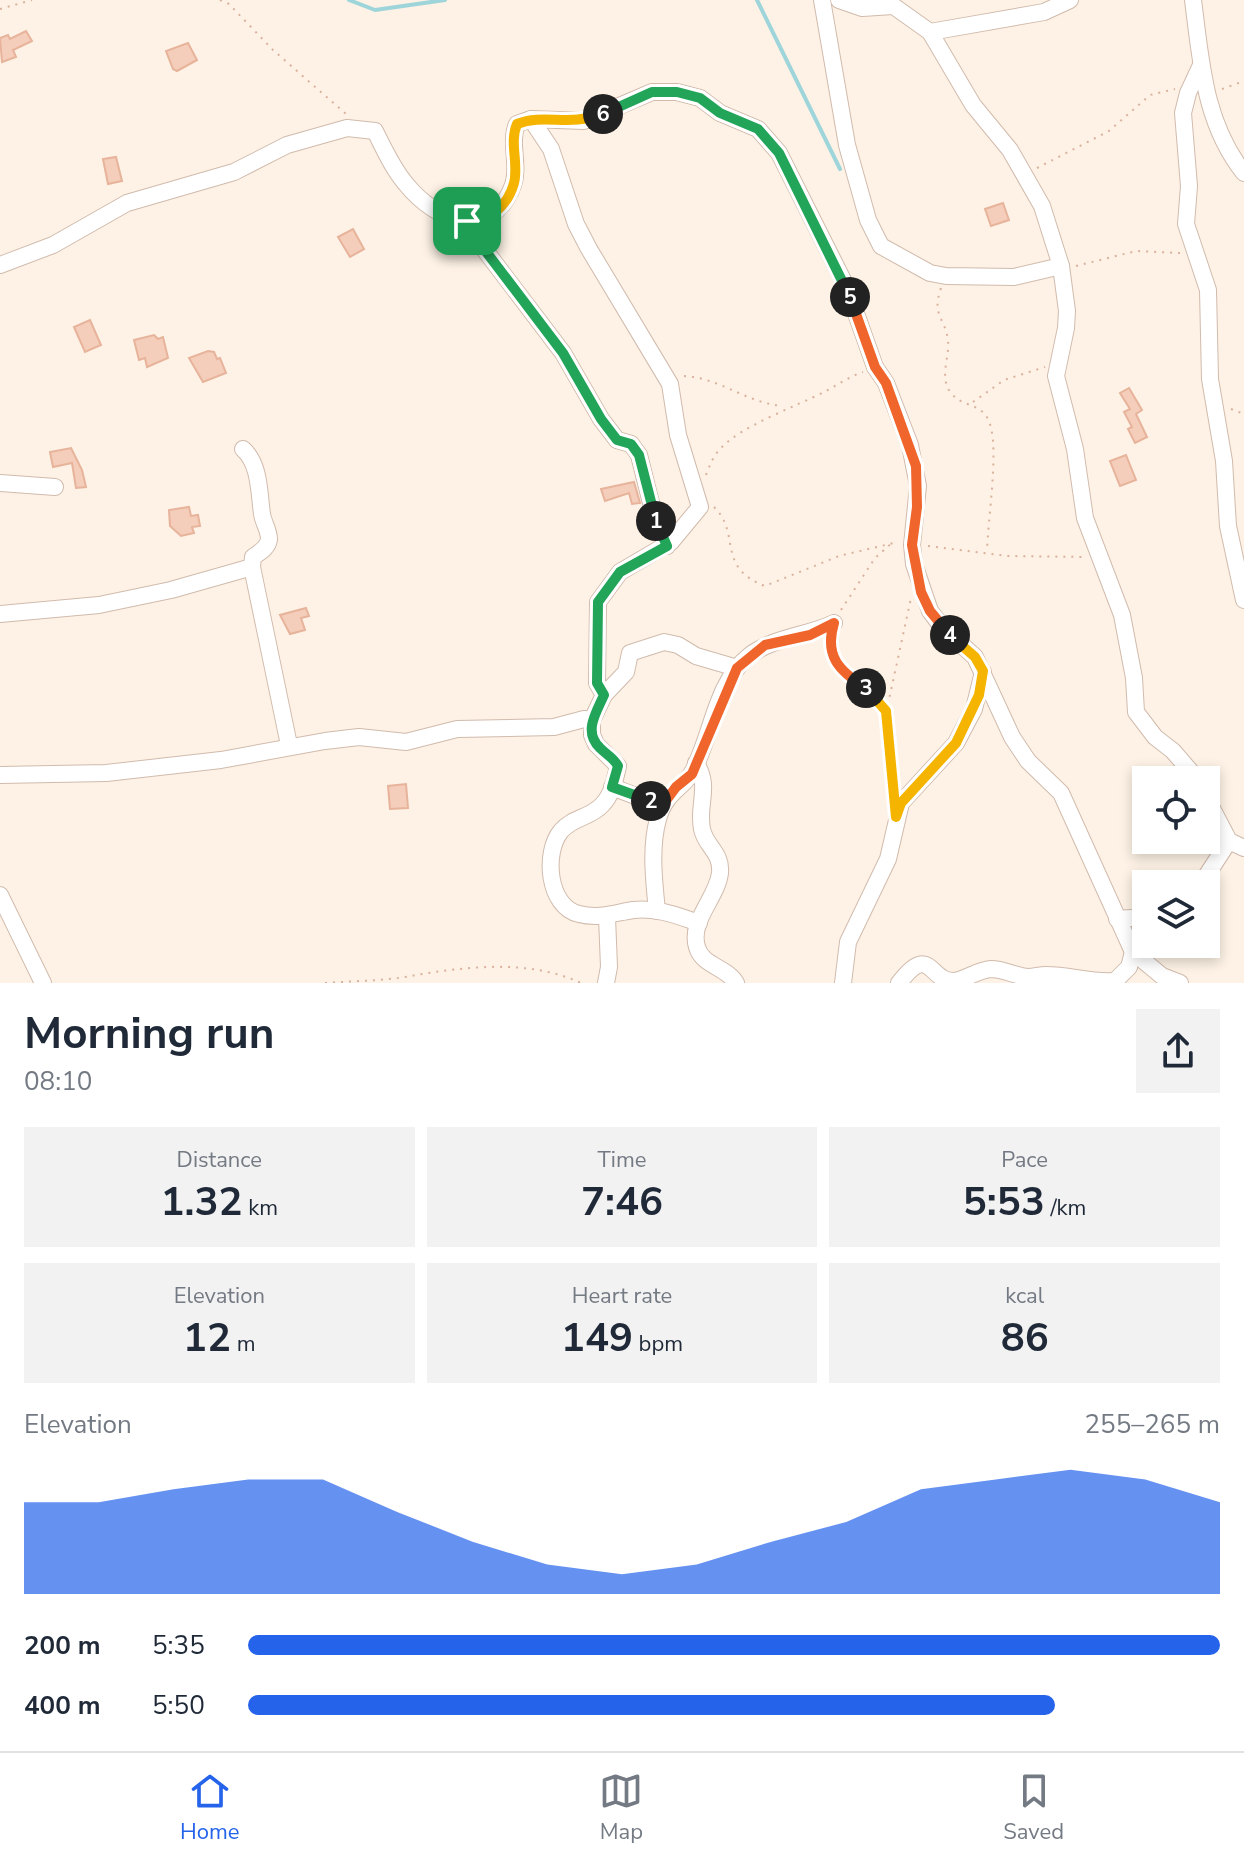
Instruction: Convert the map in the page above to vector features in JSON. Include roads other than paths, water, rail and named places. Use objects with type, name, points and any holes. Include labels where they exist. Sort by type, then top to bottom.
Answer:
[{"type":"street","points":[[822,0],[847,145],[868,220],[881,246],[930,273],[946,276],[1014,277],[1061,269]]},
{"type":"street","points":[[839,0],[862,8],[889,3],[930,32],[973,105],[1025,174],[1042,206],[1061,269],[1066,328],[1056,376],[1075,449],[1085,518],[1122,615],[1134,678],[1136,712],[1155,737],[1188,766]]},
{"type":"street","points":[[930,32],[1044,12],[1070,0]]},
{"type":"street","points":[[1193,0],[1206,95],[1222,137],[1244,173]]},
{"type":"street","points":[[1201,65],[1183,113],[1189,186],[1186,224],[1208,290],[1209,366],[1224,461],[1228,526],[1244,600]]},
{"type":"street","points":[[0,265],[53,245],[127,203],[234,172],[287,145],[347,128],[375,131],[407,185],[434,210],[456,220],[467,221],[493,216],[504,203],[514,183],[513,133],[517,124],[531,119],[584,121],[652,92],[677,92],[700,98],[720,113],[758,129],[779,153],[847,288],[875,367],[886,383],[916,466],[917,507],[912,545],[917,574],[930,611],[942,627],[975,657],[1012,737],[1028,761],[1061,793],[1132,950]]},
{"type":"street","points":[[531,119],[551,149],[576,224],[616,289],[674,396],[678,435],[700,507],[667,546],[620,572],[598,602],[597,683],[604,695]]},
{"type":"street","points":[[467,221],[530,312],[563,353],[601,419],[617,440],[631,444],[639,455],[651,503],[667,546]]},
{"type":"street","points":[[243,449],[250,455],[260,488],[269,540],[265,549],[253,557],[252,567],[289,745]]},
{"type":"street","points":[[0,483],[55,487]]},
{"type":"street","points":[[0,614],[99,605],[171,590],[252,567]]},
{"type":"street","points":[[657,911],[654,853],[662,806],[676,787],[692,774],[737,668],[765,645],[810,635],[834,623]]},
{"type":"street","points":[[699,923],[657,911],[632,911],[607,917],[575,914],[560,903],[554,890],[553,846],[560,832],[573,820],[592,814],[602,805],[612,787],[618,766],[596,744],[592,735],[592,720],[604,695],[619,683],[626,672],[630,653],[664,642],[678,645],[696,656],[737,668]]},
{"type":"street","points":[[843,983],[848,942],[888,859],[901,803],[956,743],[974,709],[983,671]]},
{"type":"street","points":[[0,775],[106,773],[221,760],[289,745],[359,737],[406,742],[457,729],[554,727],[584,719],[592,720]]},
{"type":"street","points":[[696,763],[704,777],[702,830],[720,860],[716,885],[695,933],[699,954],[727,971],[736,983]]},
{"type":"street","points":[[612,787],[662,806]]},
{"type":"street","points":[[1213,870],[1236,844],[1220,819]]},
{"type":"street","points":[[0,895],[43,983]]},
{"type":"street","points":[[606,983],[609,967],[607,917]]},
{"type":"street","points":[[1117,919],[1132,918]]},
{"type":"street","points":[[899,983],[912,968],[923,964],[954,981],[989,969],[1026,977],[1046,975],[1080,981],[1115,981],[1129,967],[1132,956]]},
{"type":"street","points":[[1139,958],[1160,979],[1180,983]]},
{"type":"waterway","points":[[349,0],[375,10],[445,0]]},
{"type":"waterway","points":[[757,0],[840,169]]}]
